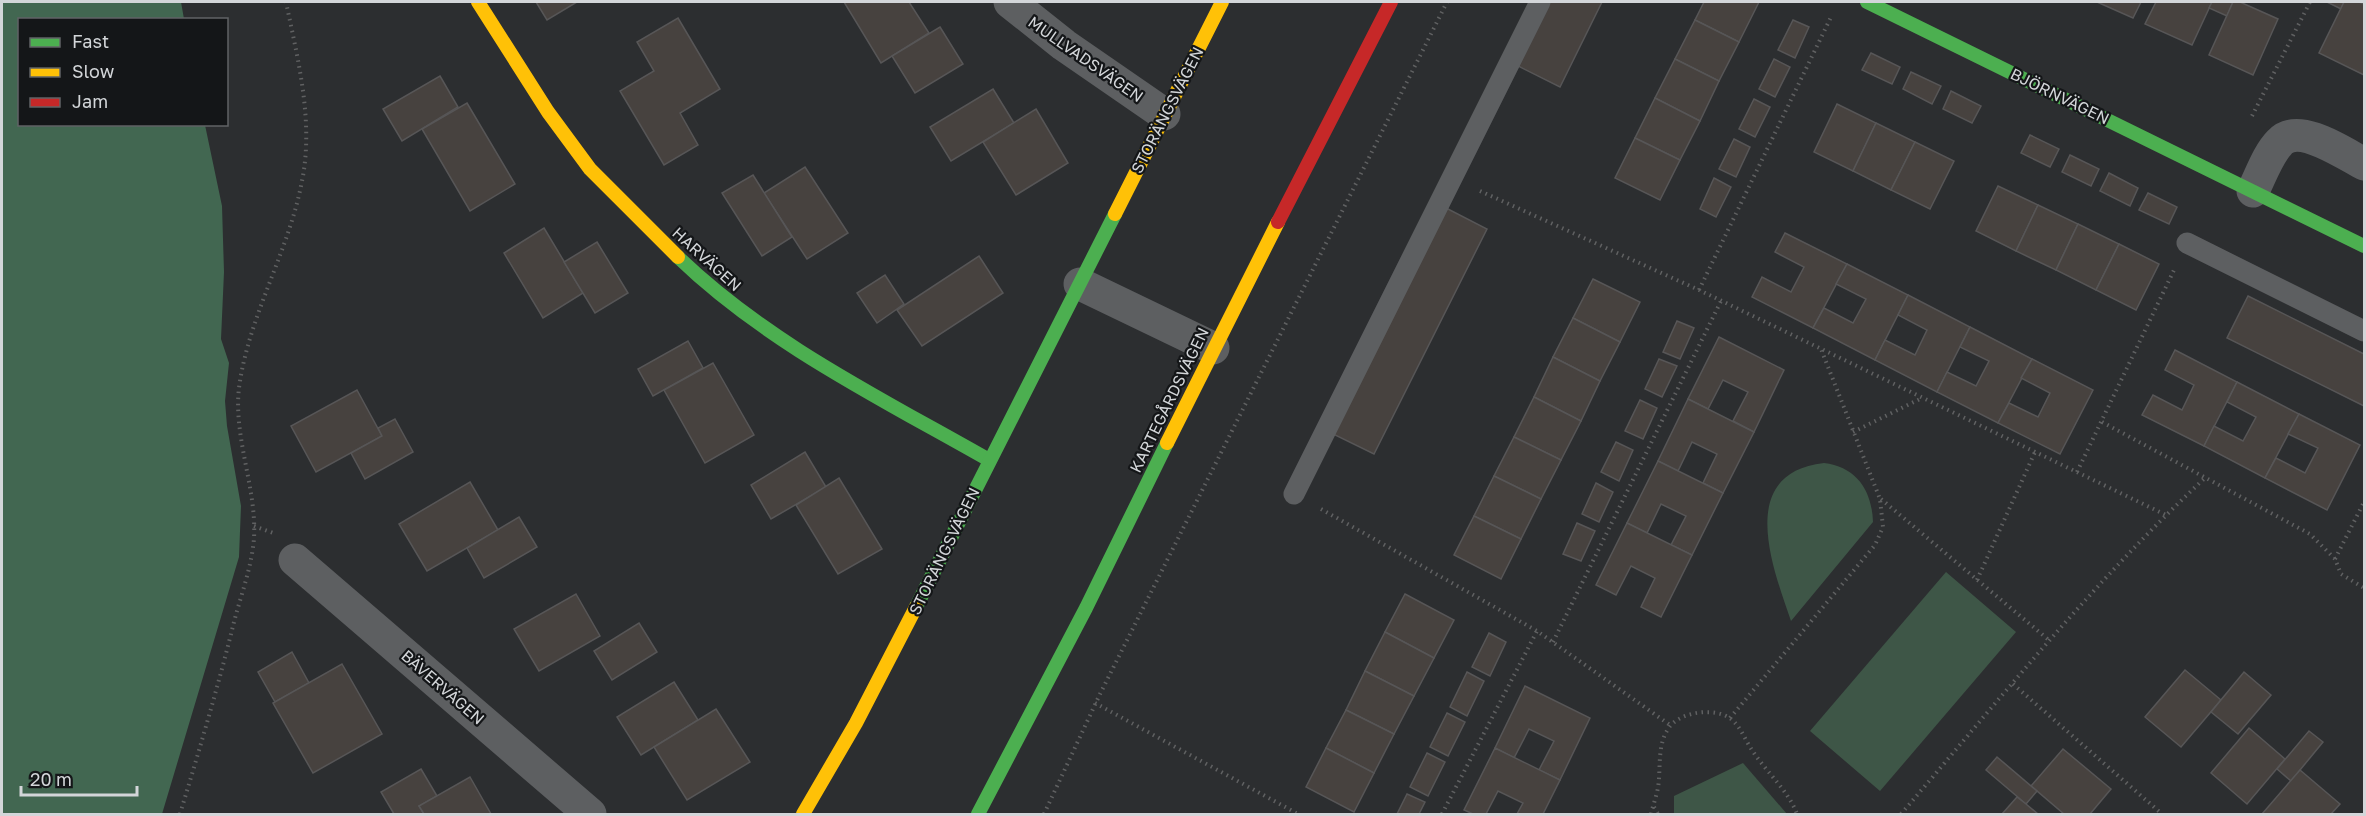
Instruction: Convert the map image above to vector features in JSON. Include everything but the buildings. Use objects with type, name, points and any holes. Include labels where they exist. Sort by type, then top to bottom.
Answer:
[{"type":"street","name":"HARVÄGEN","points":[[478,2],[548,112],[590,169],[630,212],[692,270],[748,317],[829,368],[989,460]]},
{"type":"street","name":"MULLVADSVÄGEN","points":[[1010,2],[1064,45],[1164,114]]},
{"type":"street","name":"STORÄNGSVÄGEN","points":[[803,814],[888,663],[1222,2]]},
{"type":"street","name":"KARTEGÅRDSVÄGEN","points":[[978,814],[1086,608],[1213,348],[1391,2]]},
{"type":"street","name":"BJÖRNVÄGEN","points":[[1867,2],[2364,246]]},
{"type":"street","points":[[2253,191],[2272,152],[2281,140],[2292,135],[2306,135],[2364,164]]},
{"type":"street","points":[[1080,284],[1213,348]]},
{"type":"street","name":"BÄVERVÄGEN","points":[[295,560],[590,814]]},
{"type":"lane","points":[[1294,494],[1540,2]]},
{"type":"lane","points":[[2187,243],[2364,331]]},
{"type":"path","points":[[180,814],[216,694],[254,541],[254,508],[239,418],[239,382],[247,350],[303,181],[306,151],[304,104],[286,2]]},
{"type":"path","points":[[1044,814],[1095,704],[1447,2]]},
{"type":"path","points":[[2250,120],[2310,2]]},
{"type":"path","points":[[1698,290],[1834,12]]},
{"type":"path","points":[[1453,179],[1698,290],[2166,515]]},
{"type":"path","points":[[2077,472],[2187,243]]},
{"type":"path","points":[[1553,642],[1721,301]]},
{"type":"path","points":[[1730,718],[1875,545],[1883,527],[1880,499],[1821,348]]},
{"type":"path","points":[[1853,432],[1923,397]]},
{"type":"path","points":[[2102,422],[2310,534],[2335,559],[2341,574],[2364,588]]},
{"type":"path","points":[[1977,579],[2035,452]]},
{"type":"path","points":[[1901,814],[2050,641],[2166,515],[2206,477]]},
{"type":"path","points":[[1294,494],[1537,631],[1670,725]]},
{"type":"path","points":[[1880,499],[2050,641]]},
{"type":"path","points":[[2335,559],[2364,502]]},
{"type":"path","points":[[1442,814],[1537,631]]},
{"type":"path","points":[[2013,684],[2162,814]]},
{"type":"path","points":[[1095,704],[1298,814]]},
{"type":"path","points":[[1651,814],[1658,786],[1663,740],[1670,725],[1690,714],[1698,713],[1718,714],[1730,718],[1786,795],[1797,814]]},
{"type":"path","points":[[1653,806],[1658,814]]},
{"type":"green space","points":[[2,2],[181,2],[184,18],[18,18],[18,126],[205,126],[222,206],[224,272],[221,339],[229,363],[225,401],[227,426],[241,506],[239,557],[162,814],[2,814]]},
{"type":"green space","points":[[1824,463],[1836,465],[1854,475],[1860,482],[1870,500],[1873,522],[1791,621],[1770,550],[1767,526],[1770,503],[1779,484],[1796,470]]},
{"type":"green space","points":[[1946,572],[2016,632],[1880,791],[1810,731]]},
{"type":"green space","points":[[1743,763],[1787,814],[1674,814],[1674,796]]},
{"type":"traffic: fast","points":[[1867,2],[2364,246]]},
{"type":"traffic: fast","points":[[916,607],[1115,214]]},
{"type":"traffic: fast","points":[[678,257],[713,288],[787,343],[867,392],[989,460]]},
{"type":"traffic: fast","points":[[978,814],[1086,608],[1167,443]]},
{"type":"traffic: slow","points":[[478,2],[548,112],[590,169],[678,257]]},
{"type":"traffic: slow","points":[[1115,214],[1222,2]]},
{"type":"traffic: slow","points":[[1167,443],[1278,222]]},
{"type":"traffic: slow","points":[[803,814],[856,723],[916,607]]},
{"type":"traffic: jam","points":[[1278,222],[1391,2]]}]
